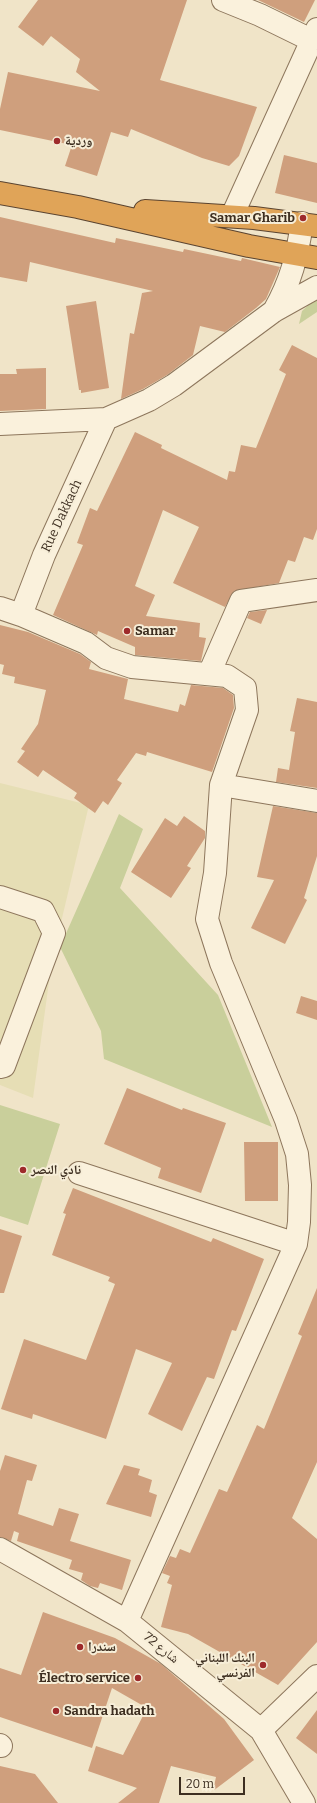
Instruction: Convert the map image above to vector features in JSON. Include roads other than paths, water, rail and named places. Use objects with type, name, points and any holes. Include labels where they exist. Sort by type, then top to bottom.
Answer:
[{"type":"highway","points":[[0,193],[78,207],[249,246],[307,257]]},
{"type":"highway","points":[[78,207],[232,216],[310,225]]},
{"type":"street","points":[[223,0],[314,34],[232,216]]},
{"type":"street","points":[[274,311],[289,283],[307,257],[310,225]]},
{"type":"street","points":[[0,424],[106,419],[149,400],[174,385],[274,311],[317,287]]},
{"type":"street","name":"Rue Dakkach","points":[[21,615],[44,555],[106,419]]},
{"type":"street","points":[[209,674],[241,601],[317,590]]},
{"type":"street","points":[[0,608],[21,615],[86,643],[106,658],[132,666],[227,676],[245,688],[247,710],[221,785],[215,873],[207,920],[221,963],[286,1120],[297,1154],[300,1185],[299,1222],[296,1244],[127,1621]]},
{"type":"street","points":[[221,785],[317,801]]},
{"type":"street","points":[[0,897],[43,911],[54,933],[4,1066],[0,1067]]},
{"type":"street","points":[[79,1173],[296,1244]]},
{"type":"street","name":"شارع 72","points":[[0,1549],[127,1621],[261,1730],[304,1803]]},
{"type":"street","points":[[261,1730],[317,1676]]},
{"type":"place","name":"وردية","points":[[57,141]]},
{"type":"place","name":"Samar Gharib","points":[[303,218]]},
{"type":"place","name":"Samar","points":[[127,631]]},
{"type":"place","name":"نادي النصر","points":[[23,1170]]},
{"type":"place","name":"سندرا","points":[[80,1647]]},
{"type":"place","name":"البنك اللبناني الفرنسي","points":[[263,1665]]},
{"type":"place","name":"Électro service","points":[[138,1678]]},
{"type":"place","name":"Sandra hadath","points":[[56,1711]]}]
